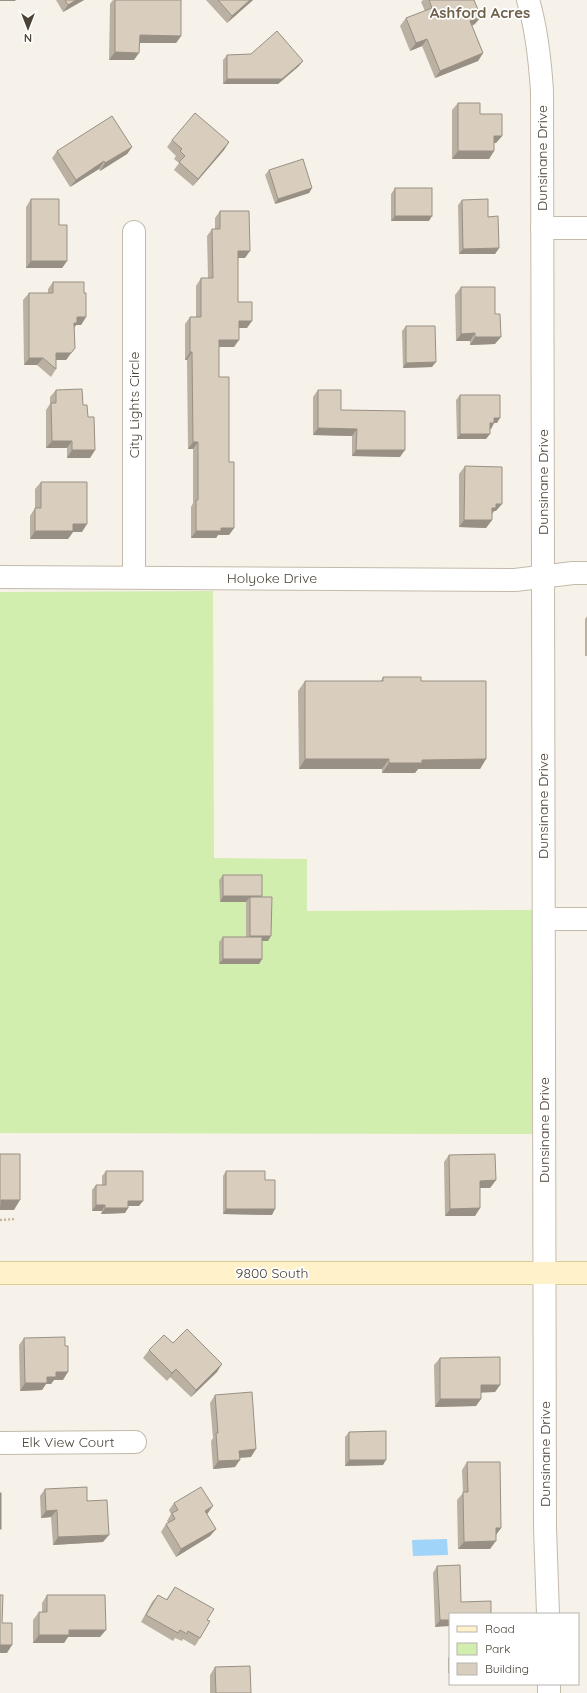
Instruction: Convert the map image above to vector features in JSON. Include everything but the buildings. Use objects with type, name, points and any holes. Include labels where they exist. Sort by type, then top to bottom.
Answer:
[{"type":"main road","name":"9800 South","points":[[0,1273],[587,1273]]},
{"type":"street","name":"Dunsinane Drive","points":[[528,0],[534,19],[540,55],[542,91],[545,1520],[548,1613]]},
{"type":"street","points":[[542,228],[587,228]]},
{"type":"street","name":"City Lights Circle","points":[[134,232],[134,577]]},
{"type":"street","name":"Holyoke Drive","points":[[0,576],[515,580],[573,573],[587,573]]},
{"type":"street","points":[[544,918],[587,919]]},
{"type":"street","name":"Elk View Court","points":[[0,1443],[135,1442]]},
{"type":"path","points":[[0,1220],[16,1219]]},
{"type":"green space","points":[[213,591],[214,858],[307,859],[307,911],[533,910],[532,1134],[0,1133],[0,592]]},
{"type":"water","points":[[447,1539],[448,1555],[413,1556],[412,1540]]},
{"type":"district","name":"Ashford Acres","points":[[480,13]]}]
